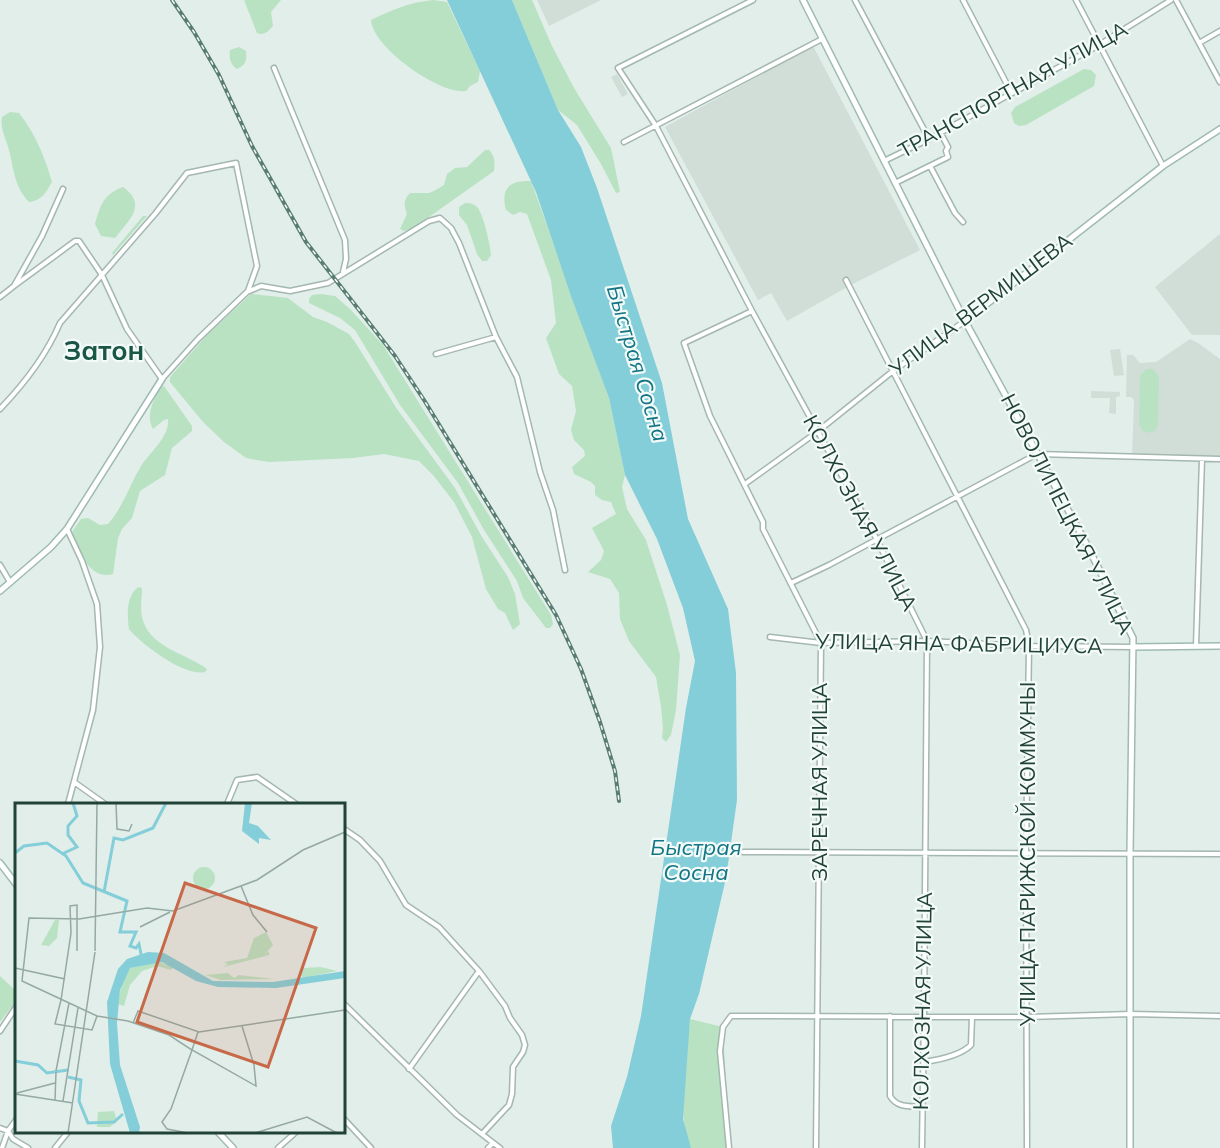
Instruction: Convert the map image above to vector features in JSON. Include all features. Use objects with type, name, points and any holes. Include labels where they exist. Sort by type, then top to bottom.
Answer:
[{"type":"street","name":"КОЛХОЗНАЯ УЛИЦА","points":[[753,0],[618,68],[656,126],[817,432],[876,538],[927,641],[922,1148]]},
{"type":"street","name":"НОВОЛИПЕЦКАЯ УЛИЦА","points":[[804,0],[966,321],[1086,543],[1133,638],[1130,1148]]},
{"type":"street","points":[[855,0],[929,139]]},
{"type":"street","points":[[963,0],[1011,92]]},
{"type":"street","points":[[1076,0],[1162,166]]},
{"type":"street","name":"ТРАНСПОРТНАЯ УЛИЦА","points":[[884,160],[929,139],[1099,45],[1171,0]]},
{"type":"street","points":[[1176,0],[1220,82]]},
{"type":"street","points":[[1199,43],[1220,31]]},
{"type":"street","points":[[624,142],[822,39]]},
{"type":"street","points":[[274,68],[345,240],[346,259],[342,273]]},
{"type":"street","name":"УЛИЦА ВЕРМИШЕВА","points":[[745,484],[817,432],[892,371],[966,321],[1162,166],[1220,129]]},
{"type":"street","points":[[895,183],[948,157],[946,151],[948,147],[940,132]]},
{"type":"street","points":[[0,409],[38,364],[52,342],[60,323],[155,214],[187,173],[237,163],[257,266],[247,292]]},
{"type":"street","points":[[930,166],[955,213],[963,222]]},
{"type":"street","points":[[14,286],[42,236],[63,189]]},
{"type":"street","points":[[0,591],[67,530],[162,379],[198,339],[247,292],[261,286],[290,291],[328,283],[429,221],[440,218],[451,228],[459,243],[496,337],[517,377],[540,472],[553,510],[565,570]]},
{"type":"street","points":[[0,297],[75,241],[79,241],[102,275],[127,329],[162,379]]},
{"type":"street","name":"УЛИЦА ПАРИЖСКОЙ КОММУНЫ","points":[[846,280],[1026,630],[1029,646],[1026,852],[1027,1148]]},
{"type":"street","name":"ЗАРЕЧНАЯ УЛИЦА","points":[[752,310],[684,343],[710,416],[763,522],[763,529],[821,643],[816,1148]]},
{"type":"street","points":[[436,354],[496,337]]},
{"type":"street","points":[[791,583],[1037,454],[1220,459]]},
{"type":"street","points":[[1196,646],[1202,459]]},
{"type":"street","points":[[67,530],[82,561],[97,604],[100,647],[93,710],[68,803]]},
{"type":"street","points":[[0,565],[10,582]]},
{"type":"street","name":"УЛИЦА ЯНА ФАБРИЦИУСА","points":[[770,637],[821,643],[927,641],[1029,646],[1220,646]]},
{"type":"street","points":[[227,803],[237,780],[257,777],[295,803]]},
{"type":"street","points":[[74,782],[104,803]]},
{"type":"street","points":[[345,830],[360,840],[380,861],[406,905],[439,927],[479,971],[505,1006],[522,1035],[524,1052],[513,1067],[512,1094],[509,1105],[482,1134]]},
{"type":"street","points":[[743,852],[1220,854]]},
{"type":"street","points":[[0,863],[15,883]]},
{"type":"street","points":[[409,1069],[479,971]]},
{"type":"street","points":[[345,1005],[458,1115],[500,1148]]},
{"type":"street","points":[[0,1031],[15,1008]]},
{"type":"street","points":[[729,1148],[720,1051],[723,1027],[731,1016],[1027,1017],[1131,1014],[1220,1016]]},
{"type":"street","points":[[890,1016],[890,1096],[893,1102],[901,1106],[922,1107]]},
{"type":"street","points":[[923,1062],[940,1060],[967,1049],[971,1045],[972,1016]]},
{"type":"street","points":[[345,1120],[371,1148]]},
{"type":"street","points":[[2,1148],[8,1131],[15,1121]]},
{"type":"street","points":[[0,1128],[8,1131],[14,1139],[28,1148]]},
{"type":"street","points":[[55,1148],[66,1133]]},
{"type":"street","points":[[220,1133],[233,1148]]},
{"type":"street","points":[[278,1148],[294,1133]]},
{"type":"street","points":[[489,1148],[494,1143]]},
{"type":"shaded area","points":[[537,0],[601,0],[549,26]]},
{"type":"shaded area","points":[[813,46],[920,250],[787,321],[771,293],[758,300],[665,127]]},
{"type":"shaded area","points":[[617,74],[628,94],[622,97],[611,77]]},
{"type":"shaded area","points":[[1220,234],[1220,335],[1192,335],[1155,287]]},
{"type":"shaded area","points":[[1190,339],[1220,359],[1220,459],[1132,457],[1134,400],[1126,397],[1127,355],[1133,355],[1140,363],[1156,362]]},
{"type":"shaded area","points":[[1120,349],[1124,375],[1114,376],[1110,350]]},
{"type":"shaded area","points":[[1091,391],[1120,392],[1120,396],[1116,397],[1116,414],[1109,413],[1110,398],[1091,398]]},
{"type":"green space","points":[[244,0],[281,0],[271,12],[273,26],[262,34],[257,33]]},
{"type":"green space","points":[[434,0],[447,2],[480,71],[478,82],[466,91],[440,85],[409,67],[383,43],[374,31],[371,20],[401,7]]},
{"type":"green space","points":[[512,0],[532,0],[574,88],[611,148],[620,192],[616,193],[577,125],[558,110]]},
{"type":"green space","points":[[239,47],[246,51],[246,57],[244,64],[237,69],[231,63],[230,50]]},
{"type":"green space","points":[[1084,69],[1091,70],[1096,75],[1094,86],[1026,125],[1019,126],[1014,123],[1011,113],[1015,107]]},
{"type":"green space","points":[[10,112],[19,113],[35,137],[52,182],[37,200],[29,202],[17,184],[2,122],[2,117]]},
{"type":"green space","points":[[485,150],[489,150],[493,157],[494,171],[412,229],[404,231],[400,229],[407,214],[405,203],[410,193],[434,191],[444,185],[447,174],[455,168],[467,167]]},
{"type":"green space","points":[[531,181],[609,398],[625,475],[622,487],[627,509],[646,540],[680,655],[676,710],[671,735],[666,742],[662,738],[661,707],[656,677],[629,641],[620,619],[619,593],[610,579],[588,572],[601,560],[604,551],[592,528],[616,514],[611,502],[595,495],[595,486],[591,482],[574,474],[572,467],[585,456],[584,450],[574,440],[571,430],[576,411],[572,386],[559,374],[546,338],[556,323],[551,280],[527,214],[520,212],[513,215],[506,210],[504,196],[508,187],[517,182]]},
{"type":"green space","points":[[123,187],[134,200],[134,212],[115,238],[101,236],[95,224],[101,206],[111,193]]},
{"type":"green space","points":[[465,203],[477,207],[480,212],[491,255],[487,261],[482,261],[477,254],[467,225],[459,215],[459,207]]},
{"type":"green space","points":[[143,216],[147,216],[113,255],[112,253]]},
{"type":"green space","points":[[251,294],[288,298],[313,317],[349,334],[397,409],[455,488],[482,537],[508,577],[515,594],[520,624],[513,630],[505,613],[498,609],[486,589],[472,537],[454,502],[419,461],[384,454],[353,458],[269,462],[246,458],[224,442],[203,422],[170,382],[170,377],[207,335]]},
{"type":"green space","points":[[312,295],[335,296],[383,345],[551,615],[553,624],[550,628],[546,628],[523,598],[517,581],[484,530],[458,483],[400,405],[355,330],[340,318],[309,303]]},
{"type":"green space","points":[[1146,369],[1153,369],[1159,377],[1158,426],[1154,431],[1148,433],[1142,430],[1139,424],[1140,376]]},
{"type":"green space","points":[[164,386],[192,426],[192,431],[172,448],[165,475],[140,491],[132,518],[122,529],[118,538],[113,574],[98,573],[91,569],[81,555],[72,532],[81,519],[88,518],[100,525],[108,524],[118,510],[143,463],[160,443],[166,431],[168,419],[153,429],[150,418],[155,397],[160,387]]},
{"type":"green space","points":[[138,587],[142,588],[142,617],[152,636],[169,649],[207,669],[205,672],[187,670],[176,665],[153,651],[129,629],[129,601]]},
{"type":"green space","points":[[0,976],[15,990],[15,1002],[0,1022]]},
{"type":"green space","points":[[690,1019],[723,1027],[729,1148],[691,1148],[686,1136],[683,1085]]},
{"type":"water","name":"Быстрая Сосна","points":[[447,0],[512,0],[558,110],[581,147],[597,188],[662,383],[688,519],[728,609],[736,673],[737,800],[726,878],[699,994],[690,1019],[683,1119],[691,1148],[613,1148],[611,1126],[627,1077],[641,1016],[686,708],[695,661],[683,608],[657,539],[625,475],[609,398],[536,192]]},
{"type":"railway","points":[[172,0],[219,75],[252,146],[306,242],[395,356],[556,615],[581,669],[600,722],[615,771],[619,801]]},
{"type":"district","name":"Затон","points":[[104,351]]}]
